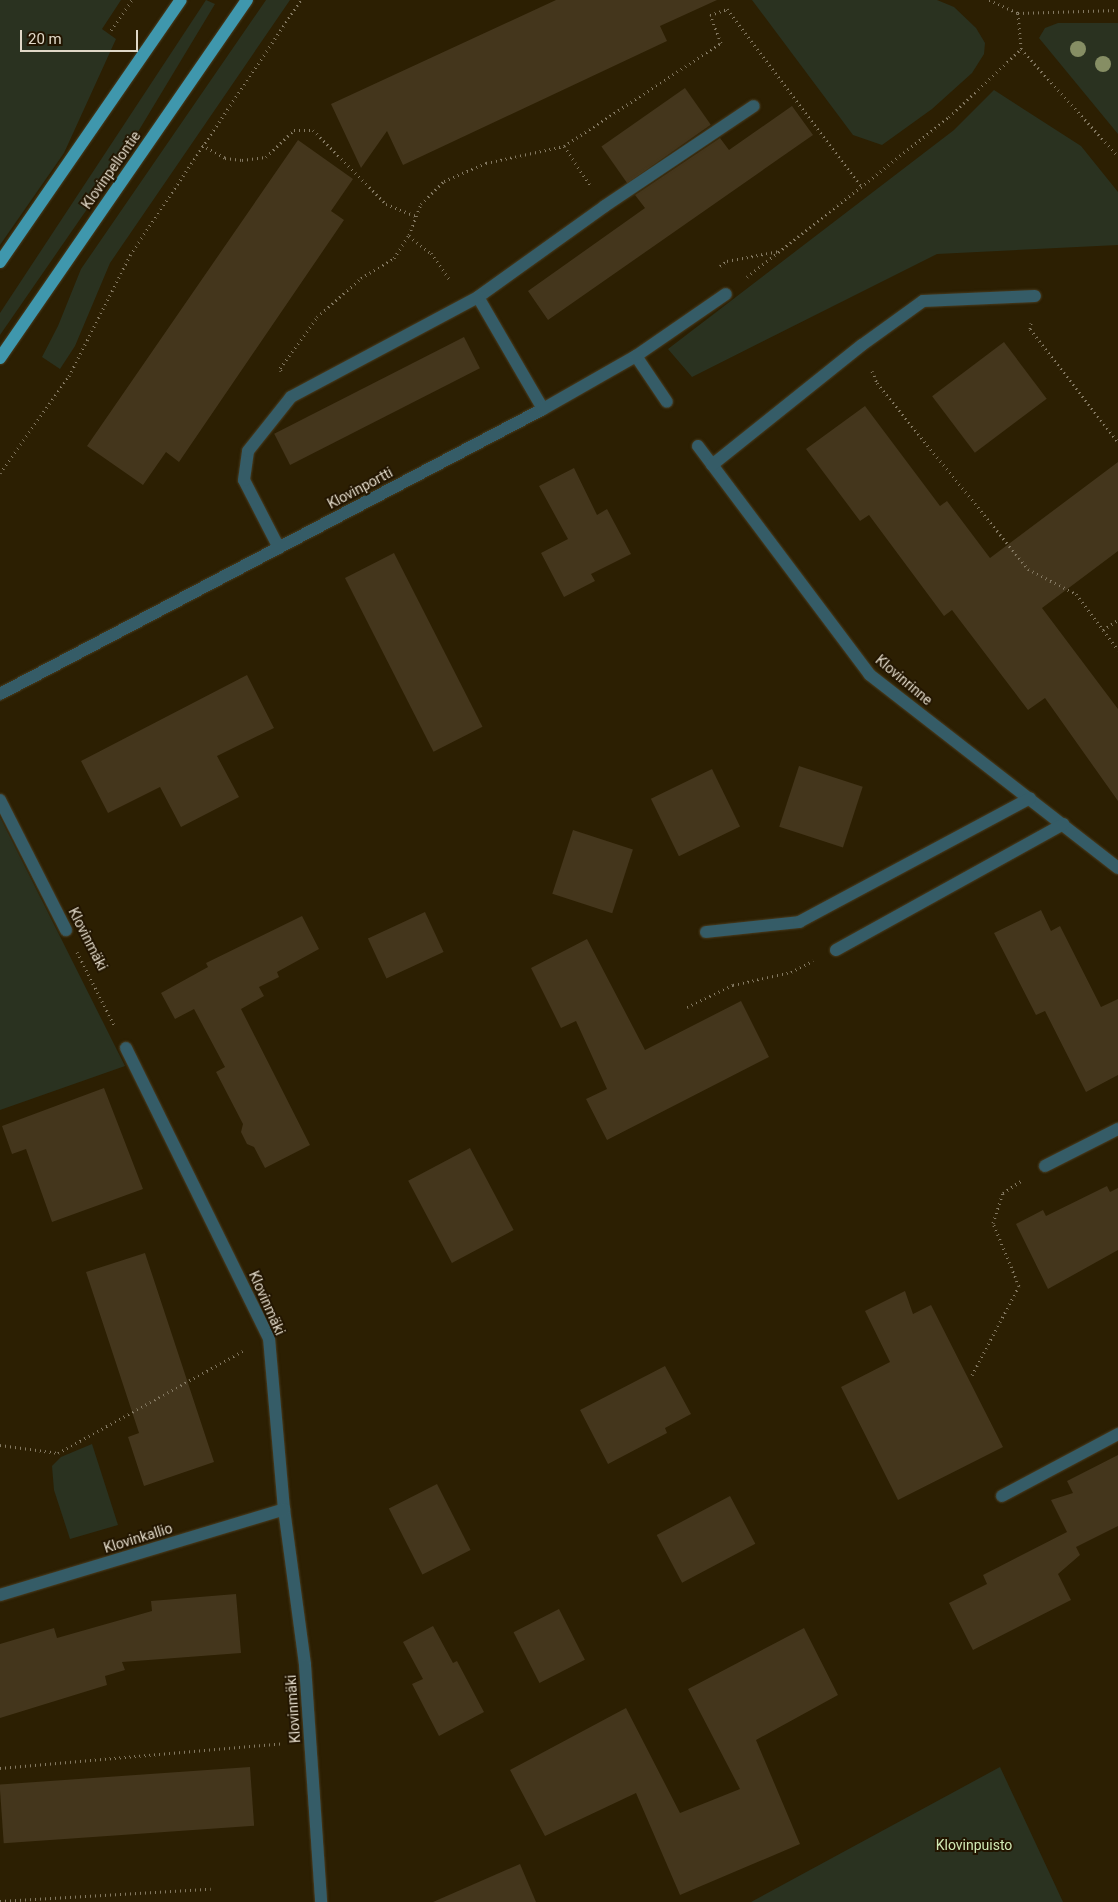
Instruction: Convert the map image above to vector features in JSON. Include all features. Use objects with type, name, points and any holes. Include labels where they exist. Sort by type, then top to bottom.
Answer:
[{"type":"main road","points":[[0,262],[181,0]]},
{"type":"main road","name":"Klovinpellontie","points":[[0,358],[247,0]]},
{"type":"street","points":[[279,548],[244,480],[248,451],[291,397],[478,298],[605,206],[754,106]]},
{"type":"street","name":"Klovinportti","points":[[0,694],[542,409],[636,356],[726,294]]},
{"type":"street","points":[[712,465],[862,345],[923,301],[1035,296]]},
{"type":"street","points":[[478,298],[542,409]]},
{"type":"street","points":[[636,356],[667,402]]},
{"type":"street","name":"Klovinrinne","points":[[698,446],[870,675],[1118,868]]},
{"type":"street","points":[[706,932],[799,922],[1030,798]]},
{"type":"street","name":"Klovinmäki","points":[[0,800],[66,930]]},
{"type":"street","points":[[836,950],[1063,824]]},
{"type":"street","name":"Klovinmäki","points":[[126,1048],[269,1338],[284,1509],[305,1665],[321,1902]]},
{"type":"street","points":[[1045,1166],[1118,1129]]},
{"type":"street","points":[[1002,1496],[1118,1434]]},
{"type":"street","name":"Klovinkallio","points":[[0,1595],[284,1509]]},
{"type":"path","points":[[111,30],[132,0]]},
{"type":"path","points":[[0,473],[69,376],[130,255],[301,0]]},
{"type":"path","points":[[989,0],[1018,13],[1118,10]]},
{"type":"path","points":[[291,397],[280,368],[306,332],[340,295],[394,258],[409,236],[421,204],[444,181],[486,163],[564,146],[721,43],[710,15],[727,9],[860,186]]},
{"type":"path","points":[[1018,13],[1020,49],[1118,156]]},
{"type":"path","points":[[726,294],[948,117],[1020,49]]},
{"type":"path","points":[[202,145],[225,158],[266,157],[294,130],[314,130],[386,204],[416,216]]},
{"type":"path","points":[[564,146],[605,206]]},
{"type":"path","points":[[409,236],[440,264],[463,305]]},
{"type":"path","points":[[1035,296],[1030,329],[1118,442]]},
{"type":"path","points":[[862,345],[877,383],[1028,569],[1076,594],[1118,650]]},
{"type":"path","points":[[1103,630],[1118,620]]},
{"type":"path","name":"Klovinmäki","points":[[66,930],[126,1048]]},
{"type":"path","points":[[688,1007],[733,985],[791,972],[836,950]]},
{"type":"path","points":[[972,1375],[1019,1286],[993,1223],[1003,1192],[1045,1166]]},
{"type":"path","points":[[0,1445],[58,1452],[203,1370],[269,1338]]},
{"type":"path","points":[[0,1768],[310,1741]]},
{"type":"path","points":[[0,1902],[211,1889]]},
{"type":"green space","points":[[0,0],[121,0],[102,29],[116,39],[64,153],[0,245]]},
{"type":"green space","points":[[206,0],[215,4],[121,160],[0,335],[0,313]]},
{"type":"green space","points":[[266,0],[290,0],[110,263],[75,346],[60,369],[42,357],[58,326],[81,269]]},
{"type":"green space","points":[[752,0],[937,0],[954,7],[976,28],[985,43],[984,54],[972,73],[932,109],[882,145],[853,135]]},
{"type":"green space","points":[[1058,23],[1118,23],[1118,134],[1039,38],[1045,28]]},
{"type":"green space","points":[[994,90],[1081,146],[1118,192],[1118,245],[937,254],[692,377],[668,349],[954,130]]},
{"type":"green space","points":[[0,817],[125,1066],[0,1110]]},
{"type":"green space","points":[[92,1444],[118,1525],[70,1539],[54,1490],[52,1466],[61,1457]]},
{"type":"green space","name":"Klovinpuisto","points":[[1000,1767],[1063,1902],[751,1902]]},
{"type":"building","points":[[556,0],[717,0],[660,26],[667,41],[403,165],[387,131],[361,168],[331,104]]},
{"type":"building","points":[[685,88],[711,125],[627,183],[601,147]]},
{"type":"building","points":[[792,106],[813,135],[548,320],[528,291],[645,208],[635,195],[720,138],[729,150]]},
{"type":"building","points":[[298,140],[353,179],[331,211],[344,220],[179,462],[166,452],[143,485],[87,446]]},
{"type":"building","points":[[464,337],[480,368],[290,465],[274,434]]},
{"type":"building","points":[[1004,342],[1047,399],[975,453],[932,396]]},
{"type":"building","points":[[865,406],[940,506],[947,501],[990,558],[1118,462],[1118,551],[1042,608],[1118,709],[1118,801],[1045,698],[1028,710],[952,610],[944,616],[869,515],[860,521],[806,449]]},
{"type":"building","points":[[574,468],[597,515],[607,509],[631,554],[591,574],[595,581],[564,597],[541,553],[568,539],[539,486]]},
{"type":"building","points":[[394,553],[483,727],[434,752],[345,578]]},
{"type":"building","points":[[247,675],[274,728],[217,756],[239,797],[181,827],[160,787],[108,813],[81,761]]},
{"type":"building","points":[[799,766],[863,787],[843,848],[779,827]]},
{"type":"building","points":[[712,769],[740,827],[679,856],[651,799]]},
{"type":"building","points":[[573,830],[633,849],[612,913],[552,894]]},
{"type":"building","points":[[1041,910],[1051,931],[1060,926],[1101,1007],[1118,999],[1118,1075],[1086,1092],[1045,1011],[1036,1015],[994,933]]},
{"type":"building","points":[[425,912],[444,952],[386,979],[368,939]]},
{"type":"building","points":[[302,916],[319,949],[277,972],[279,977],[259,987],[264,996],[241,1009],[310,1145],[265,1168],[254,1147],[247,1144],[241,1132],[243,1124],[216,1072],[225,1067],[194,1009],[175,1019],[161,993],[208,967],[206,963]]},
{"type":"building","points":[[587,939],[645,1050],[741,1001],[769,1057],[607,1140],[586,1099],[607,1089],[576,1021],[561,1028],[531,968]]},
{"type":"building","points":[[104,1088],[143,1189],[52,1222],[26,1149],[12,1154],[2,1126]]},
{"type":"building","points":[[470,1148],[514,1230],[452,1263],[408,1181]]},
{"type":"building","points":[[1107,1186],[1110,1192],[1118,1188],[1118,1250],[1048,1289],[1016,1224],[1043,1210],[1046,1216]]},
{"type":"building","points":[[145,1253],[214,1462],[144,1486],[128,1437],[139,1433],[86,1272]]},
{"type":"building","points":[[905,1291],[913,1314],[931,1305],[1003,1447],[898,1500],[841,1387],[890,1362],[865,1311]]},
{"type":"building","points":[[665,1366],[691,1414],[665,1428],[667,1433],[608,1464],[580,1410]]},
{"type":"building","points":[[1118,1455],[1118,1526],[1076,1547],[1080,1555],[1058,1574],[1071,1600],[973,1650],[949,1603],[987,1584],[983,1575],[1067,1532],[1051,1500],[1073,1493],[1067,1481]]},
{"type":"building","points":[[437,1484],[471,1550],[422,1574],[389,1509]]},
{"type":"building","points":[[730,1496],[755,1544],[682,1583],[657,1535]]},
{"type":"building","points":[[236,1594],[241,1653],[122,1662],[125,1670],[105,1676],[107,1685],[0,1718],[0,1644],[54,1628],[57,1638],[152,1611],[151,1601]]},
{"type":"building","points":[[559,1609],[585,1660],[539,1683],[514,1632]]},
{"type":"building","points":[[433,1626],[453,1663],[457,1661],[484,1712],[439,1736],[412,1684],[423,1679],[403,1642]]},
{"type":"building","points":[[804,1628],[838,1695],[756,1740],[800,1844],[680,1895],[636,1793],[545,1836],[510,1770],[626,1708],[680,1813],[740,1789],[688,1689]]},
{"type":"building","points":[[250,1767],[254,1826],[4,1843],[0,1784]]},
{"type":"building","points":[[520,1864],[536,1902],[433,1902]]}]
